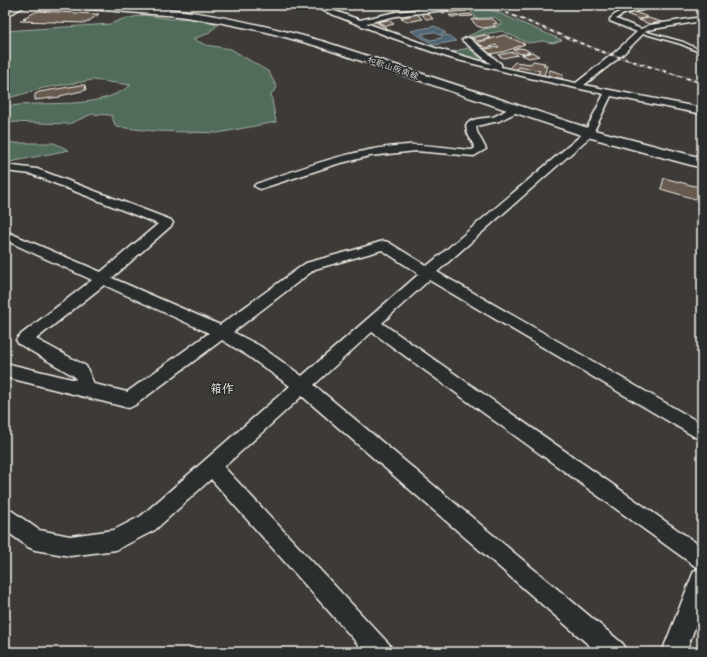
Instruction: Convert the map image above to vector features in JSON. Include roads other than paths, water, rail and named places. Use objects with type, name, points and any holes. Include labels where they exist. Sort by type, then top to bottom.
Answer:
[{"type":"main road","name":"和歌山阪南線","points":[[78,5],[140,9],[189,15],[280,32],[589,132],[702,163]]},
{"type":"street","points":[[5,15],[24,5]]},
{"type":"street","points":[[312,5],[440,52],[578,86],[702,111]]},
{"type":"street","points":[[361,22],[429,8],[470,5]]},
{"type":"street","points":[[643,32],[612,20],[618,13],[643,8],[650,5]]},
{"type":"street","points":[[614,7],[624,11]]},
{"type":"street","points":[[390,10],[396,14]]},
{"type":"street","points":[[578,86],[650,27],[702,19]]},
{"type":"street","points":[[466,40],[500,68]]},
{"type":"street","points":[[5,518],[35,540],[70,546],[116,540],[148,523],[428,273],[589,132],[609,92]]},
{"type":"street","points":[[260,186],[334,162],[386,150],[427,148],[474,153],[481,150],[472,132],[471,126],[477,122],[496,119],[516,109]]},
{"type":"street","points":[[5,168],[33,171],[167,223],[102,278],[24,340],[80,371],[89,391]]},
{"type":"street","points":[[5,235],[221,332],[254,351],[302,385],[615,652]]},
{"type":"street","points":[[5,370],[129,400],[311,266],[383,245],[428,273],[702,433]]},
{"type":"street","points":[[371,324],[702,560]]},
{"type":"street","points":[[211,466],[381,652]]},
{"type":"street","points":[[674,652],[702,579]]},
{"type":"lane","points":[[643,32],[682,43],[702,52]]},
{"type":"water","points":[[435,26],[446,33],[439,35],[434,32],[421,34],[430,40],[442,38],[441,36],[448,35],[456,41],[434,45],[411,31]]},
{"type":"railway","points":[[487,5],[600,51],[702,83]]},
{"type":"district","name":"箱作","points":[[222,389]]}]
